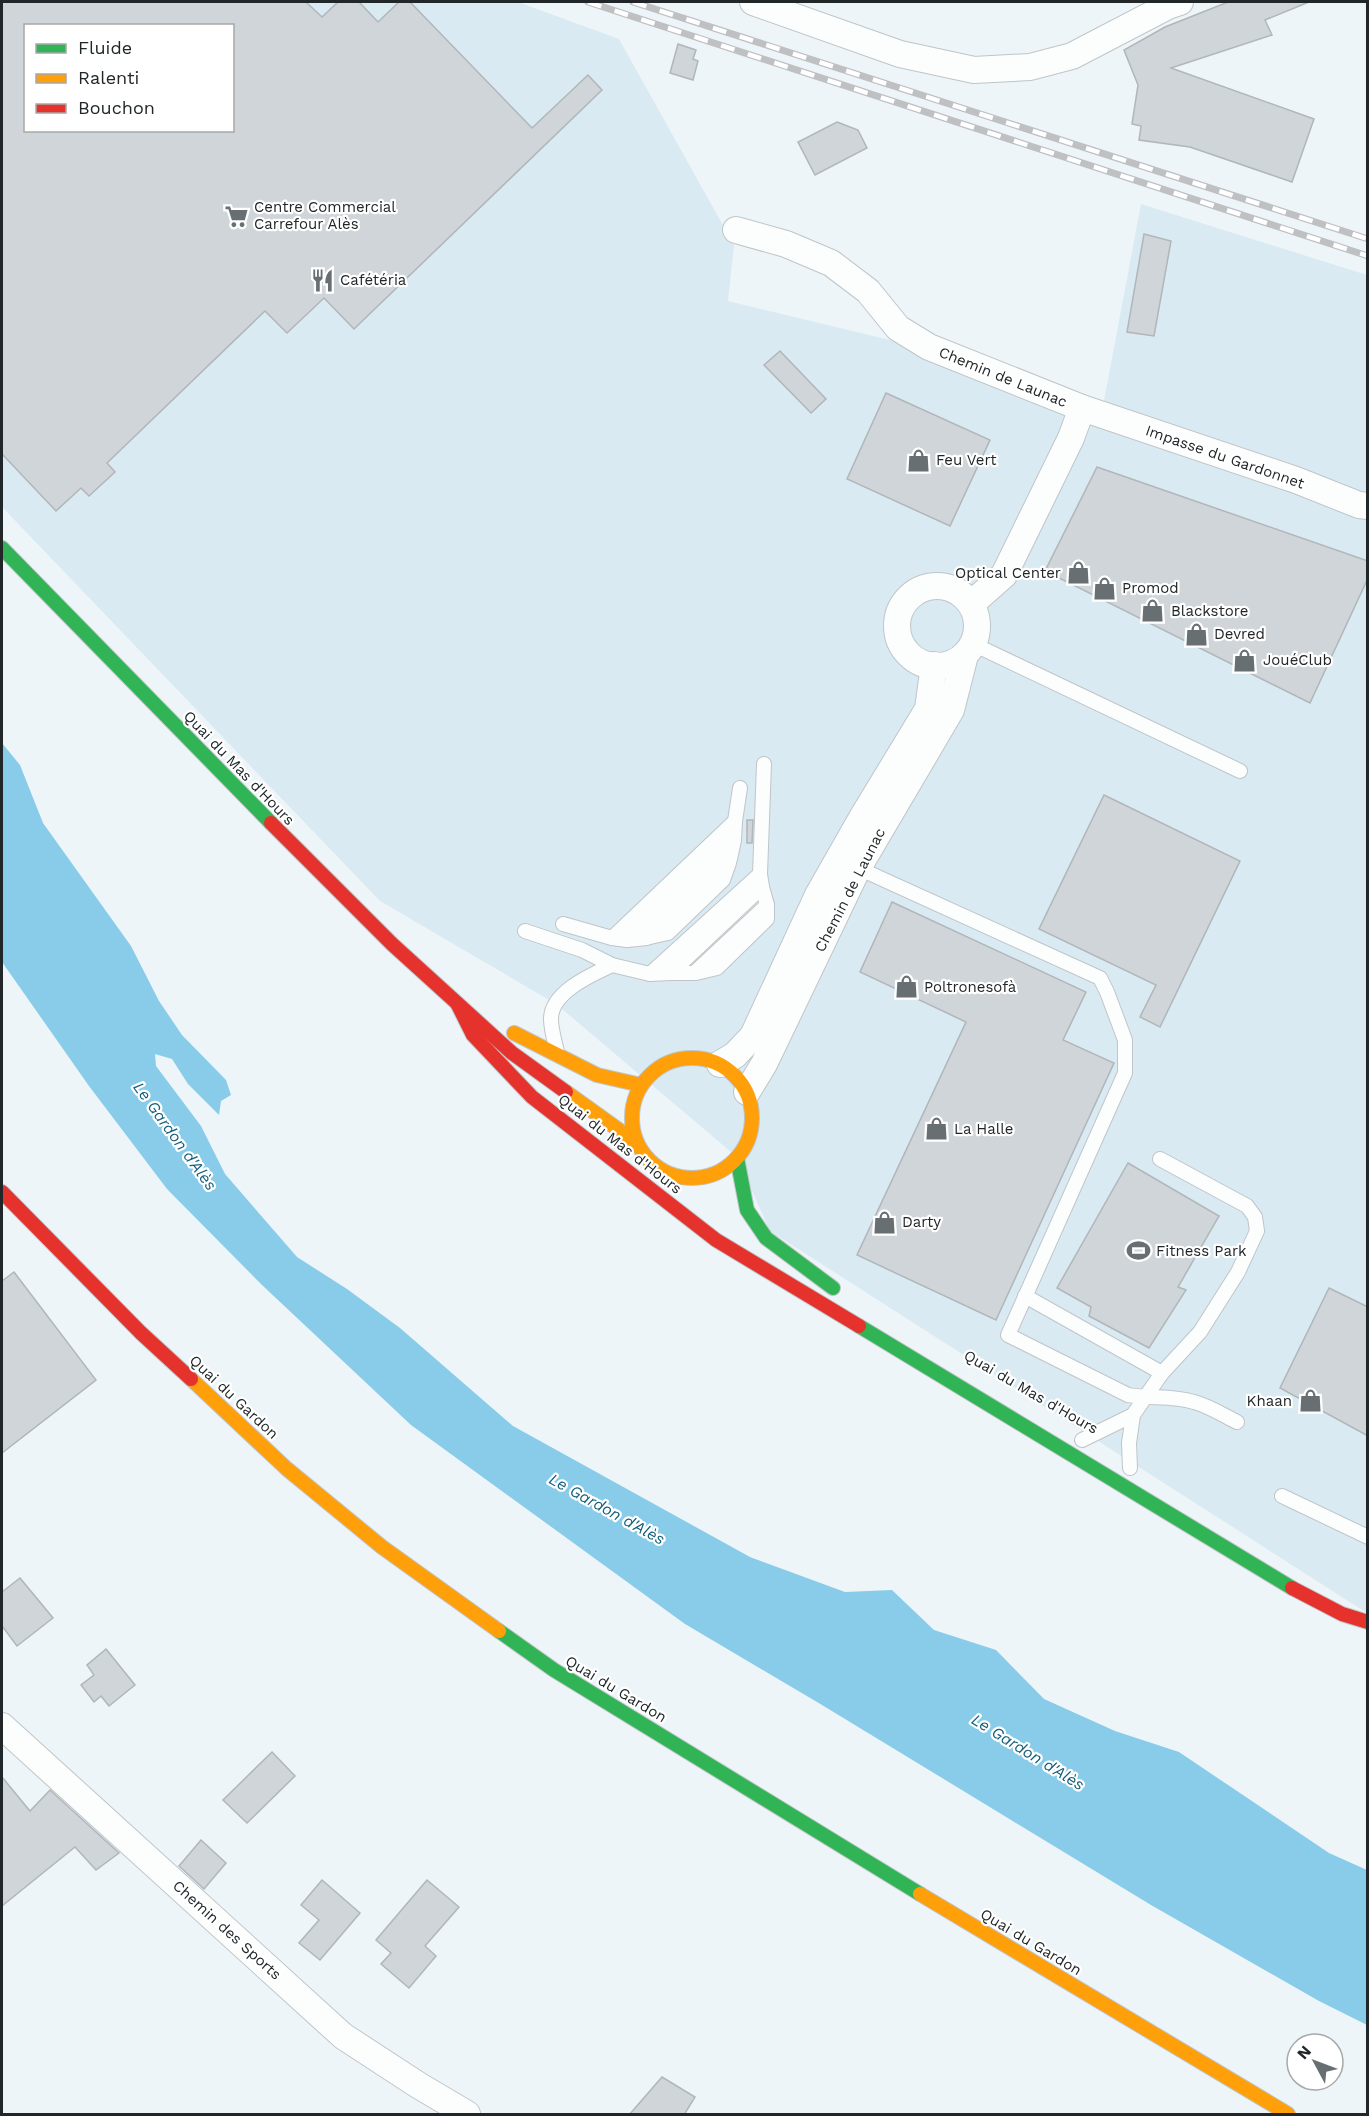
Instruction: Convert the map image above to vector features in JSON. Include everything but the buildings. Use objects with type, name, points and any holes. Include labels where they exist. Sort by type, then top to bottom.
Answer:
[{"type":"street","points":[[753,2],[900,54],[974,70],[1030,67],[1072,56],[1180,2]]},
{"type":"street","name":"Chemin de Launac","points":[[736,230],[786,244],[831,263],[868,291],[898,328],[930,348],[1082,408],[1071,438],[1004,574],[971,604]]},
{"type":"street","name":"Impasse du Gardonnet","points":[[1082,408],[1296,480],[1359,505],[1368,506]]},
{"type":"street","name":"Quai du Mas d'Hours","points":[[2,548],[322,876],[458,1005],[512,1053],[637,1143]]},
{"type":"street","points":[[936,585],[950,587],[962,594],[971,604],[976,617],[977,631],[969,650],[954,662],[934,665],[920,662],[903,648],[898,637],[899,612],[904,601],[924,587],[936,585]]},
{"type":"street","name":"Chemin de Launac","points":[[747,1092],[765,1064],[858,868],[951,710],[969,650]]},
{"type":"street","name":"Chemin de Launac","points":[[720,1064],[735,1055],[753,1036],[818,896],[928,709],[934,665]]},
{"type":"street","name":"Quai du Mas d'Hours","points":[[458,1005],[597,1075],[641,1085]]},
{"type":"street","name":"Quai du Mas d'Hours","points":[[458,1005],[473,1035],[532,1097],[716,1240],[1289,1586],[1342,1614],[1368,1622]]},
{"type":"street","points":[[703,1059],[720,1064],[736,1076],[747,1092],[752,1126],[747,1143],[737,1158],[722,1170],[703,1177],[683,1178],[665,1172],[649,1160],[637,1143],[632,1124],[633,1104],[641,1085],[653,1072],[677,1060],[703,1059]]},
{"type":"street","points":[[737,1158],[747,1210],[766,1238],[848,1299]]},
{"type":"street","name":"Quai du Mas d'Hours","points":[[665,1172],[689,1192]]},
{"type":"street","name":"Quai du Gardon","points":[[2,1192],[141,1333],[287,1469],[382,1547],[469,1610],[564,1677],[1288,2115]]},
{"type":"street","name":"Quai du Mas d'Hours","points":[[738,1238],[786,1283]]},
{"type":"street","points":[[885,1326],[924,1349]]},
{"type":"street","points":[[1111,1457],[1145,1476]]},
{"type":"street","name":"Chemin des Sports","points":[[2,1726],[343,2036],[467,2115]]},
{"type":"lane","points":[[969,650],[1240,771]]},
{"type":"lane","points":[[525,931],[582,950],[612,965],[650,974],[694,973],[767,904],[761,881],[764,764]]},
{"type":"lane","points":[[563,924],[612,938],[627,940],[648,938],[730,859],[740,788]]},
{"type":"lane","points":[[612,938],[735,821]]},
{"type":"lane","points":[[627,940],[734,840]]},
{"type":"lane","points":[[858,868],[1100,978],[1125,1040],[1125,1073],[1008,1335],[1128,1395],[1145,1398],[1168,1397],[1194,1402],[1237,1422]]},
{"type":"lane","points":[[671,973],[761,881]]},
{"type":"lane","points":[[650,974],[761,881]]},
{"type":"lane","points":[[558,1057],[551,1018],[556,1004],[581,980],[612,965]]},
{"type":"lane","points":[[1131,1468],[1129,1443],[1133,1415],[1162,1372],[1200,1332],[1238,1272],[1257,1231],[1255,1217],[1247,1206],[1160,1159]]},
{"type":"lane","points":[[1025,1296],[1162,1372]]},
{"type":"lane","points":[[1082,1440],[1133,1415]]},
{"type":"lane","points":[[1282,1496],[1368,1538]]},
{"type":"shaded area","points":[[2,2],[518,2],[619,39],[734,245],[728,301],[890,340],[1100,422],[1141,204],[1367,275],[1367,1613],[770,1231],[737,1157],[556,1004],[380,901],[2,507]]},
{"type":"water","name":"Le Gardon d'Alès","points":[[2,743],[20,765],[43,823],[131,946],[159,1001],[182,1035],[226,1080],[231,1095],[221,1101],[219,1115],[188,1084],[172,1059],[155,1054],[156,1066],[201,1126],[225,1174],[297,1257],[347,1289],[400,1328],[513,1426],[750,1557],[845,1592],[892,1590],[934,1630],[996,1650],[1044,1699],[1115,1731],[1179,1752],[1329,1853],[1367,1870],[1367,2025],[1319,2001],[1151,1905],[685,1624],[411,1425],[262,1285],[167,1189],[89,1086],[2,962]]},
{"type":"railway","points":[[588,2],[1368,256]]},
{"type":"railway","points":[[633,2],[1368,239]]},
{"type":"traffic: fast","points":[[2,548],[271,823]]},
{"type":"traffic: fast","points":[[737,1158],[747,1210],[766,1238],[833,1288]]},
{"type":"traffic: fast","points":[[859,1326],[1292,1588]]},
{"type":"traffic: fast","points":[[499,1631],[554,1670],[920,1894]]},
{"type":"traffic: slow","points":[[514,1033],[597,1075],[641,1085]]},
{"type":"traffic: slow","points":[[692,1058],[715,1063],[734,1076],[747,1095],[752,1118],[747,1141],[734,1160],[715,1173],[692,1178],[669,1173],[650,1160],[637,1141],[632,1118],[637,1095],[650,1076],[669,1063],[692,1058]]},
{"type":"traffic: slow","points":[[566,1092],[637,1143]]},
{"type":"traffic: slow","points":[[191,1379],[287,1469],[382,1547],[499,1631]]},
{"type":"traffic: slow","points":[[920,1894],[1288,2114]]},
{"type":"traffic: jam","points":[[271,823],[392,944],[512,1053],[566,1092]]},
{"type":"traffic: jam","points":[[458,1005],[473,1035],[532,1097],[716,1240],[859,1326]]},
{"type":"traffic: jam","points":[[2,1192],[141,1333],[191,1379]]},
{"type":"traffic: jam","points":[[1292,1588],[1342,1614],[1368,1622]]},
{"type":"place","name":"Centre Commercial Carrefour Alès","points":[[236,216]]},
{"type":"place","name":"Cafétéria","points":[[322,280]]},
{"type":"place","name":"Feu Vert","points":[[918,460]]},
{"type":"place","name":"Optical Center","points":[[1079,573]]},
{"type":"place","name":"Promod","points":[[1104,588]]},
{"type":"place","name":"Blackstore","points":[[1153,611]]},
{"type":"place","name":"Devred","points":[[1196,634]]},
{"type":"place","name":"JouéClub","points":[[1245,660]]},
{"type":"place","name":"Poltronesofà","points":[[906,987]]},
{"type":"place","name":"La Halle","points":[[936,1129]]},
{"type":"place","name":"Darty","points":[[884,1222]]},
{"type":"place","name":"Fitness Park","points":[[1138,1251]]},
{"type":"place","name":"Khaan","points":[[1310,1401]]}]
